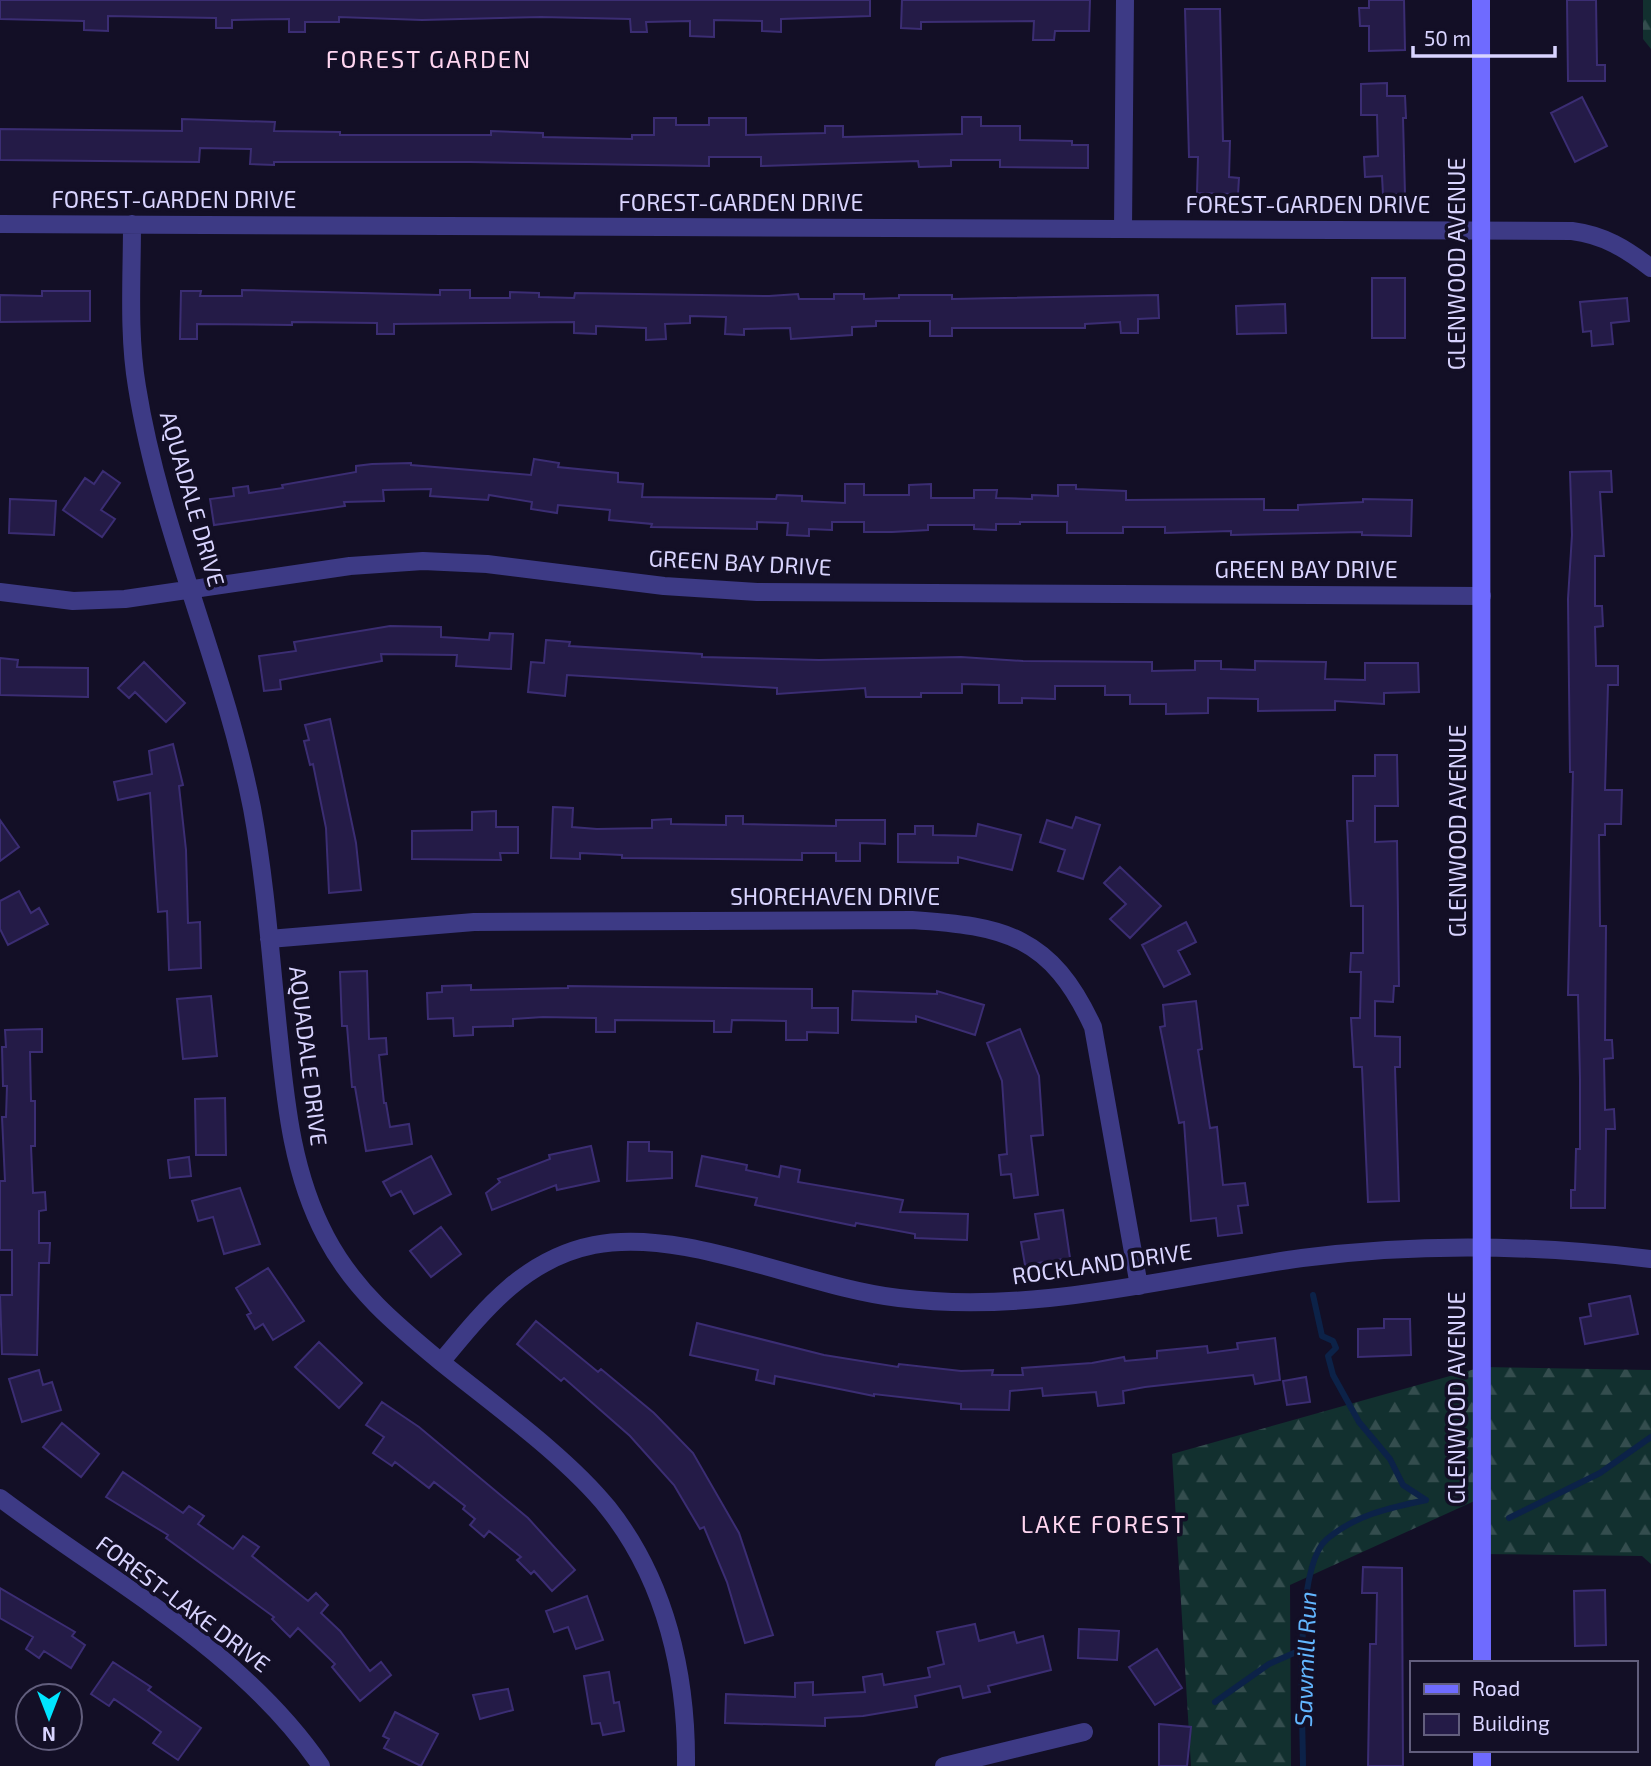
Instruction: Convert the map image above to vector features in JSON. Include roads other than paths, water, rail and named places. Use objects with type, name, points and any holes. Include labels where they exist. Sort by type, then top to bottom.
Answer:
[{"type":"street","points":[[1123,229],[1125,0]]},
{"type":"street","name":"GLENWOOD AVENUE","points":[[1481,0],[1482,1661]]},
{"type":"street","name":"FOREST-GARDEN DRIVE","points":[[0,223],[1583,232],[1619,245],[1651,268]]},
{"type":"street","name":"AQUADALE DRIVE","points":[[132,225],[131,344],[136,387],[150,454],[241,758],[253,815],[291,1135],[314,1213],[340,1261],[365,1296],[383,1315],[580,1477],[606,1506],[634,1545],[656,1591],[674,1646],[686,1741],[686,1766]]},
{"type":"street","name":"GREEN BAY DRIVE","points":[[0,592],[73,601],[125,599],[350,566],[423,561],[487,564],[664,586],[757,592],[1482,596]]},
{"type":"street","name":"SHOREHAVEN DRIVE","points":[[269,939],[474,922],[912,920],[972,923],[992,929],[1034,948],[1048,959],[1080,998],[1093,1027],[1139,1286]]},
{"type":"street","name":"ROCKLAND DRIVE","points":[[441,1362],[493,1300],[522,1276],[566,1252],[612,1242],[673,1244],[844,1287],[931,1301],[991,1303],[1053,1300],[1337,1254],[1482,1249],[1599,1252],[1651,1259]]},
{"type":"street","name":"FOREST-LAKE DRIVE","points":[[0,1498],[226,1662],[261,1695],[321,1766]]},
{"type":"street","points":[[944,1766],[1084,1732]]},
{"type":"waterway","points":[[1313,1295],[1322,1336],[1333,1341],[1336,1348],[1328,1356],[1333,1375],[1359,1422],[1390,1459],[1403,1485],[1426,1500]]},
{"type":"waterway","name":"Sawmill Run","points":[[1509,1518],[1600,1473],[1651,1437]]},
{"type":"waterway","name":"Sawmill Run","points":[[1303,1766],[1304,1611],[1316,1555],[1327,1539],[1350,1523],[1374,1513],[1426,1500]]},
{"type":"waterway","points":[[1215,1702],[1269,1664],[1303,1649]]},
{"type":"district","name":"FOREST GARDEN","points":[[429,60]]},
{"type":"district","name":"LAKE FOREST","points":[[1104,1525]]}]
